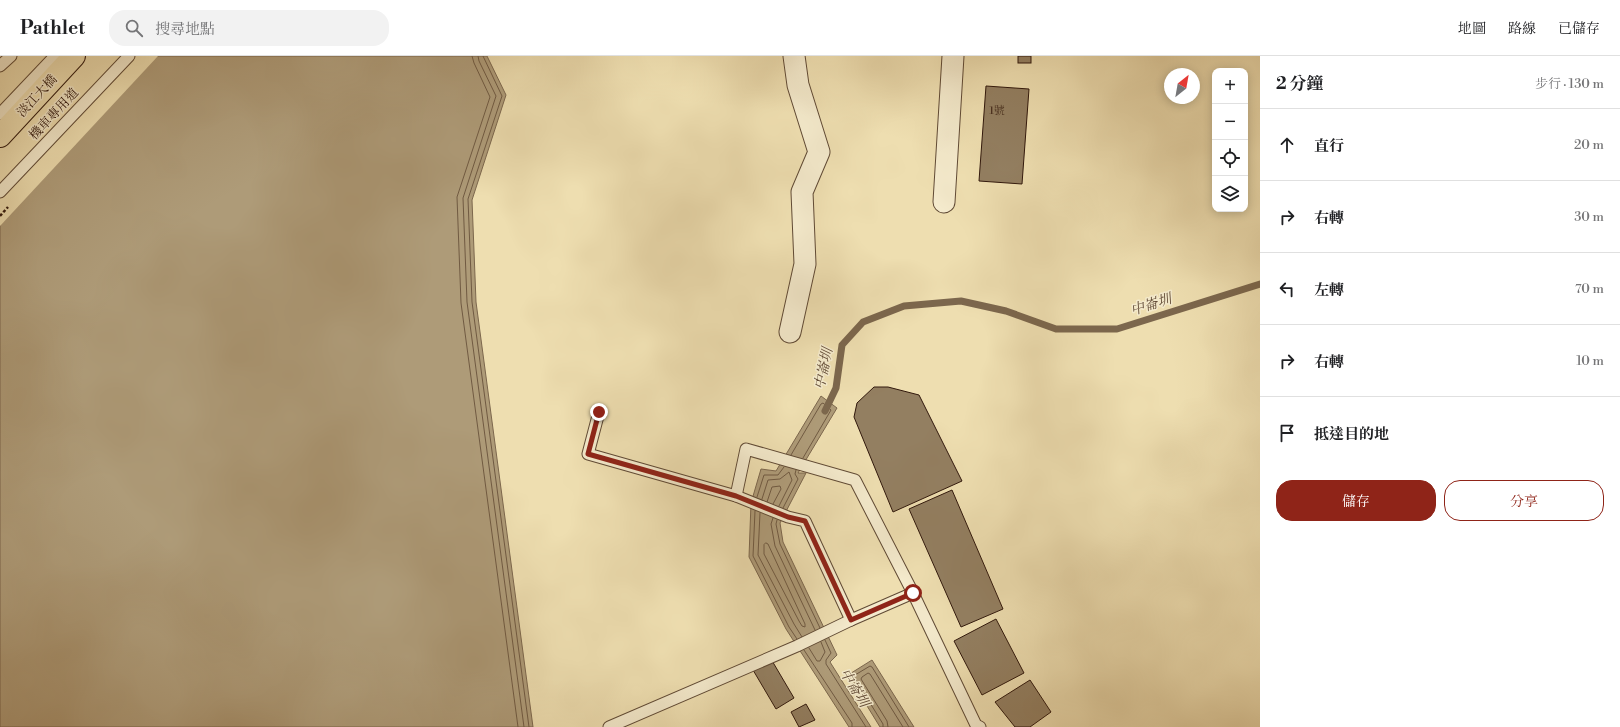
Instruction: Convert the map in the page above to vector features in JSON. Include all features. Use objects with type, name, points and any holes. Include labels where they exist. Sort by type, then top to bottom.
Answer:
[{"type":"highway","name":"淡江大橋","points":[[0,136],[74,56]]},
{"type":"street","points":[[790,332],[805,264],[802,192],[819,152],[798,85],[794,56]]},
{"type":"street","points":[[944,202],[953,56]]},
{"type":"lane","points":[[0,66],[11,56]]},
{"type":"lane","points":[[0,114],[54,56]]},
{"type":"lane","name":"機車專用道","points":[[0,192],[129,56]]},
{"type":"lane","points":[[599,412],[588,454],[736,496],[788,517],[805,521],[851,620]]},
{"type":"lane","points":[[736,496],[746,449],[855,480],[913,593],[976,725],[980,727]]},
{"type":"lane","points":[[609,727],[797,646],[851,620],[913,593]]},
{"type":"water","points":[[0,56],[487,56],[506,95],[472,200],[476,302],[533,727],[0,727]]},
{"type":"water","points":[[821,396],[837,408],[798,473],[806,473],[780,523],[783,542],[837,655],[830,662],[871,727],[849,727],[786,629],[749,557],[751,503],[761,469],[776,471]]},
{"type":"water","points":[[872,660],[914,727],[880,727],[848,675]]},
{"type":"pier","points":[[0,56],[158,56],[0,226]]},
{"type":"building","points":[[1018,56],[1031,56],[1031,63],[1018,63]]},
{"type":"building","points":[[986,86],[1029,89],[1022,184],[979,181]]},
{"type":"building","points":[[874,387],[888,387],[919,395],[962,481],[893,512],[854,417],[857,403]]},
{"type":"building","points":[[952,490],[1003,609],[961,627],[909,509]]},
{"type":"building","points":[[996,619],[1024,673],[982,695],[954,641]]},
{"type":"building","points":[[771,659],[794,698],[776,709],[753,670]]},
{"type":"building","points":[[1030,680],[1051,712],[1030,727],[1015,727],[995,702]]},
{"type":"building","points":[[806,704],[815,720],[799,727],[791,712]]},
{"type":"waterway","name":"中崙圳","points":[[825,411],[836,388],[842,345],[863,322],[904,306],[961,301],[1006,311],[1056,329],[1117,329],[1260,284]]},
{"type":"route","points":[[599,412],[588,454],[736,496],[788,517],[805,521],[851,620],[913,593]]}]
